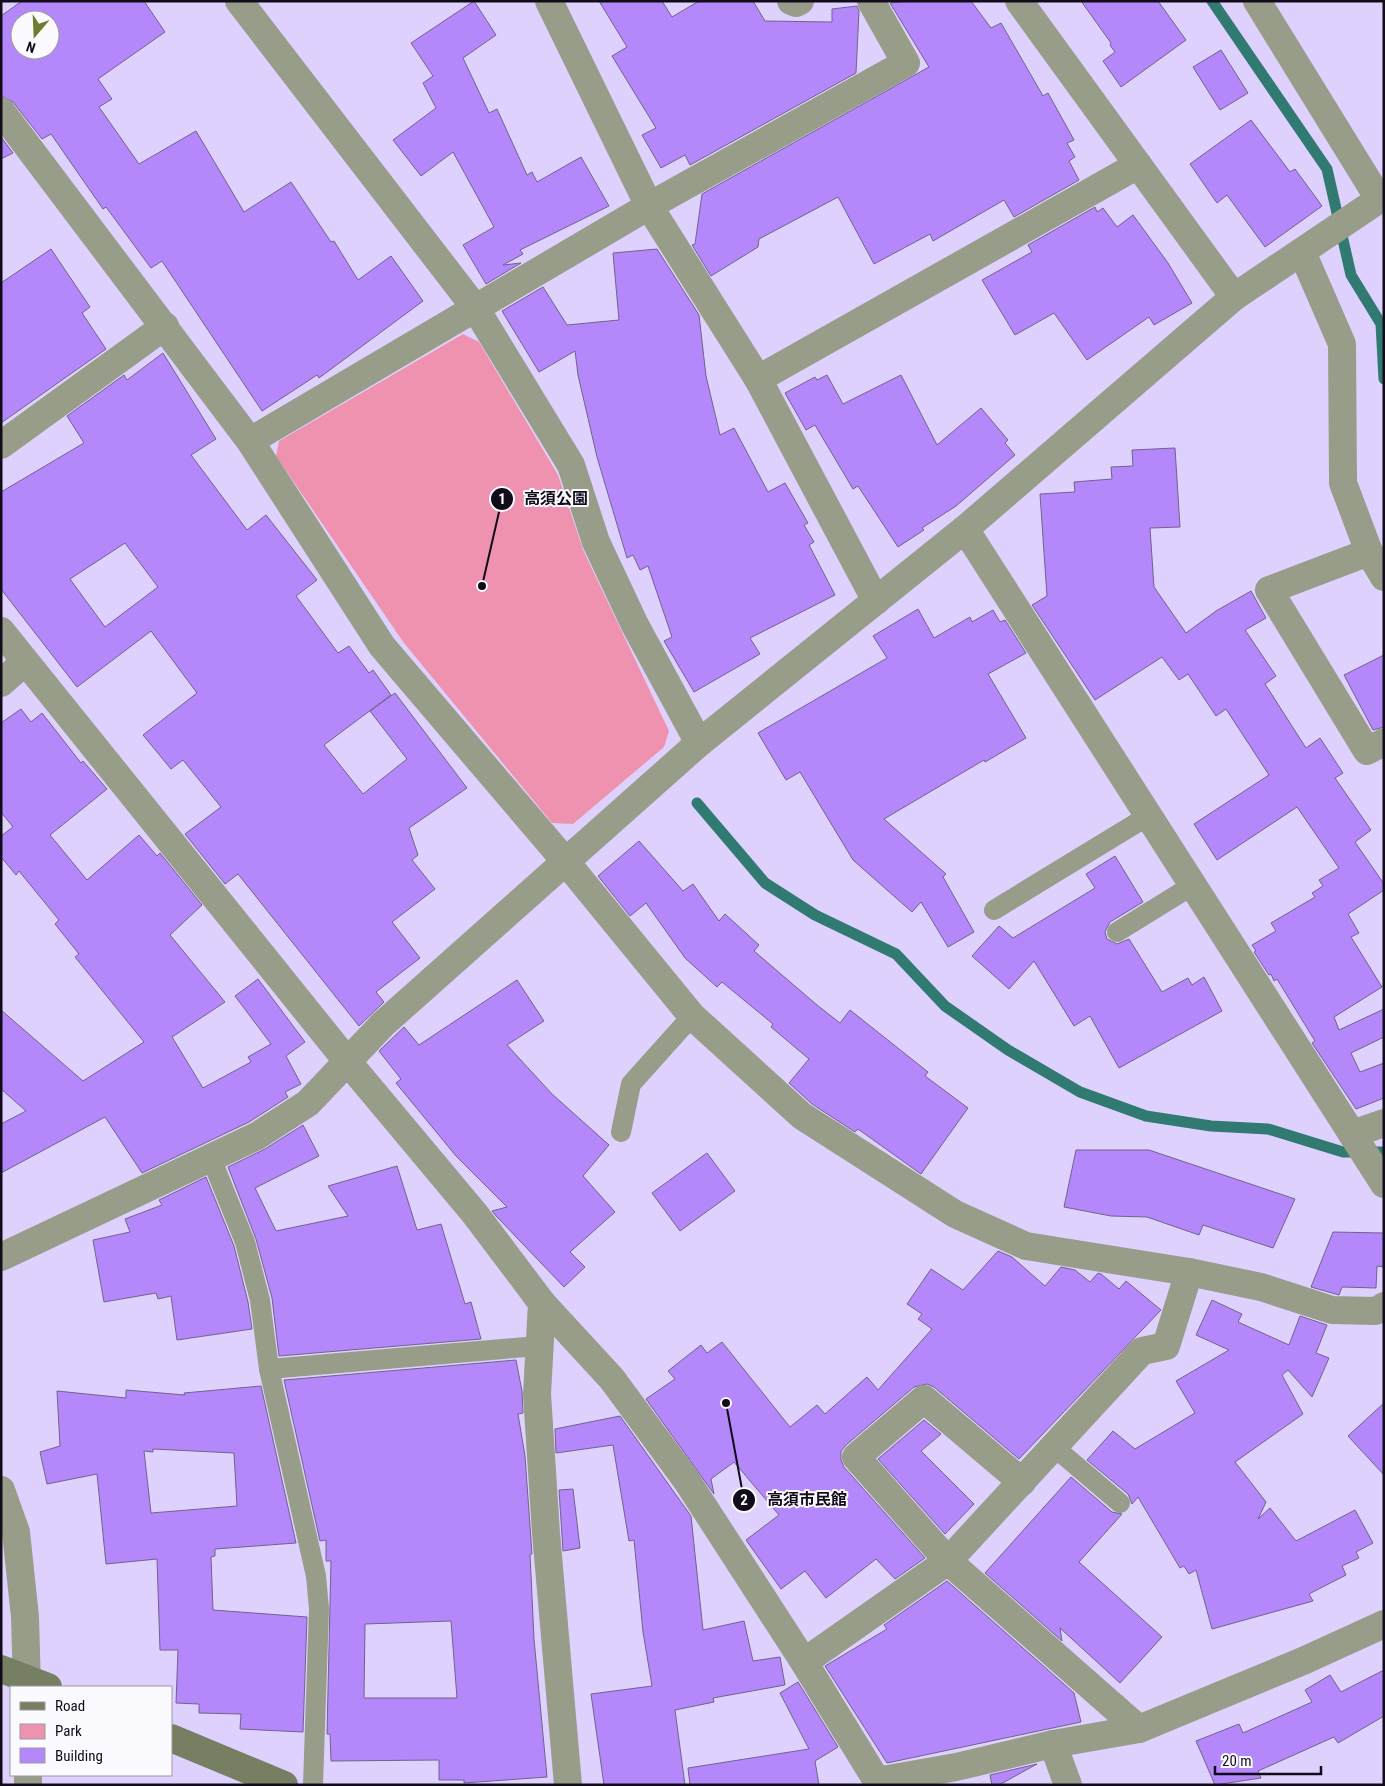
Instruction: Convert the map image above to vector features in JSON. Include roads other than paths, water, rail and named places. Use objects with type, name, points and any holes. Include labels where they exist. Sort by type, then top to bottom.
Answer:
[{"type":"main road","points":[[1,1669],[34,1684]]},
{"type":"main road","points":[[172,1738],[284,1785]]},
{"type":"street","points":[[239,1],[476,309],[571,465],[596,542],[635,625],[699,743]]},
{"type":"street","points":[[549,1],[649,206],[758,379],[876,601]]},
{"type":"street","points":[[791,1],[796,3],[800,1]]},
{"type":"street","points":[[250,441],[649,206],[906,63],[871,1]]},
{"type":"street","points":[[1019,1],[1234,297]]},
{"type":"street","points":[[1,1257],[257,1136],[308,1104],[383,1024],[699,743],[964,529],[1234,297],[1381,197],[1257,1]]},
{"type":"street","points":[[1,111],[250,441],[382,646],[566,862],[692,1016],[802,1116],[955,1214],[1026,1246],[1189,1272],[1261,1287],[1332,1310],[1376,1311],[1384,1306]]},
{"type":"street","points":[[758,379],[1138,165]]},
{"type":"street","points":[[1302,252],[1342,344],[1343,483],[1368,552],[1384,577]]},
{"type":"street","points":[[1,446],[165,326]]},
{"type":"street","points":[[964,529],[1381,1179]]},
{"type":"street","points":[[1368,552],[1269,590],[1366,750],[1384,742]]},
{"type":"street","points":[[1,632],[347,1061],[475,1214],[542,1303],[612,1379],[687,1481],[804,1662],[876,1783],[956,1767],[1053,1744],[1139,1729],[1303,1661],[1384,1624]]},
{"type":"street","points":[[1,683],[25,662]]},
{"type":"street","points":[[1353,1135],[1384,1123]]},
{"type":"street","points":[[804,1662],[948,1561],[1142,1351],[1166,1346],[1189,1272]]},
{"type":"street","points":[[542,1303],[538,1346],[537,1394],[546,1533],[568,1785]]},
{"type":"street","points":[[1022,1482],[924,1399],[856,1458],[948,1561],[1139,1729]]},
{"type":"street","points":[[1,1490],[16,1532],[34,1684]]},
{"type":"street","points":[[1053,1744],[1068,1785]]},
{"type":"lane","points":[[994,910],[1148,816]]},
{"type":"lane","points":[[1116,932],[1193,886]]},
{"type":"lane","points":[[621,1132],[631,1084],[692,1016]]},
{"type":"lane","points":[[210,1158],[245,1242],[260,1300],[269,1369],[316,1576],[319,1609],[313,1785]]},
{"type":"lane","points":[[269,1369],[538,1346]]},
{"type":"lane","points":[[1053,1446],[1120,1503]]},
{"type":"waterway","points":[[1212,1],[1327,169],[1351,275],[1381,324],[1384,379]]},
{"type":"waterway","points":[[697,803],[765,883],[815,915],[896,954],[945,1006],[1008,1050],[1080,1092],[1146,1116],[1211,1126],[1268,1129],[1343,1152],[1384,1152]]},
{"type":"place","name":"高須公園","points":[[482,586]]},
{"type":"place","name":"高須市民館","points":[[726,1403]]}]
